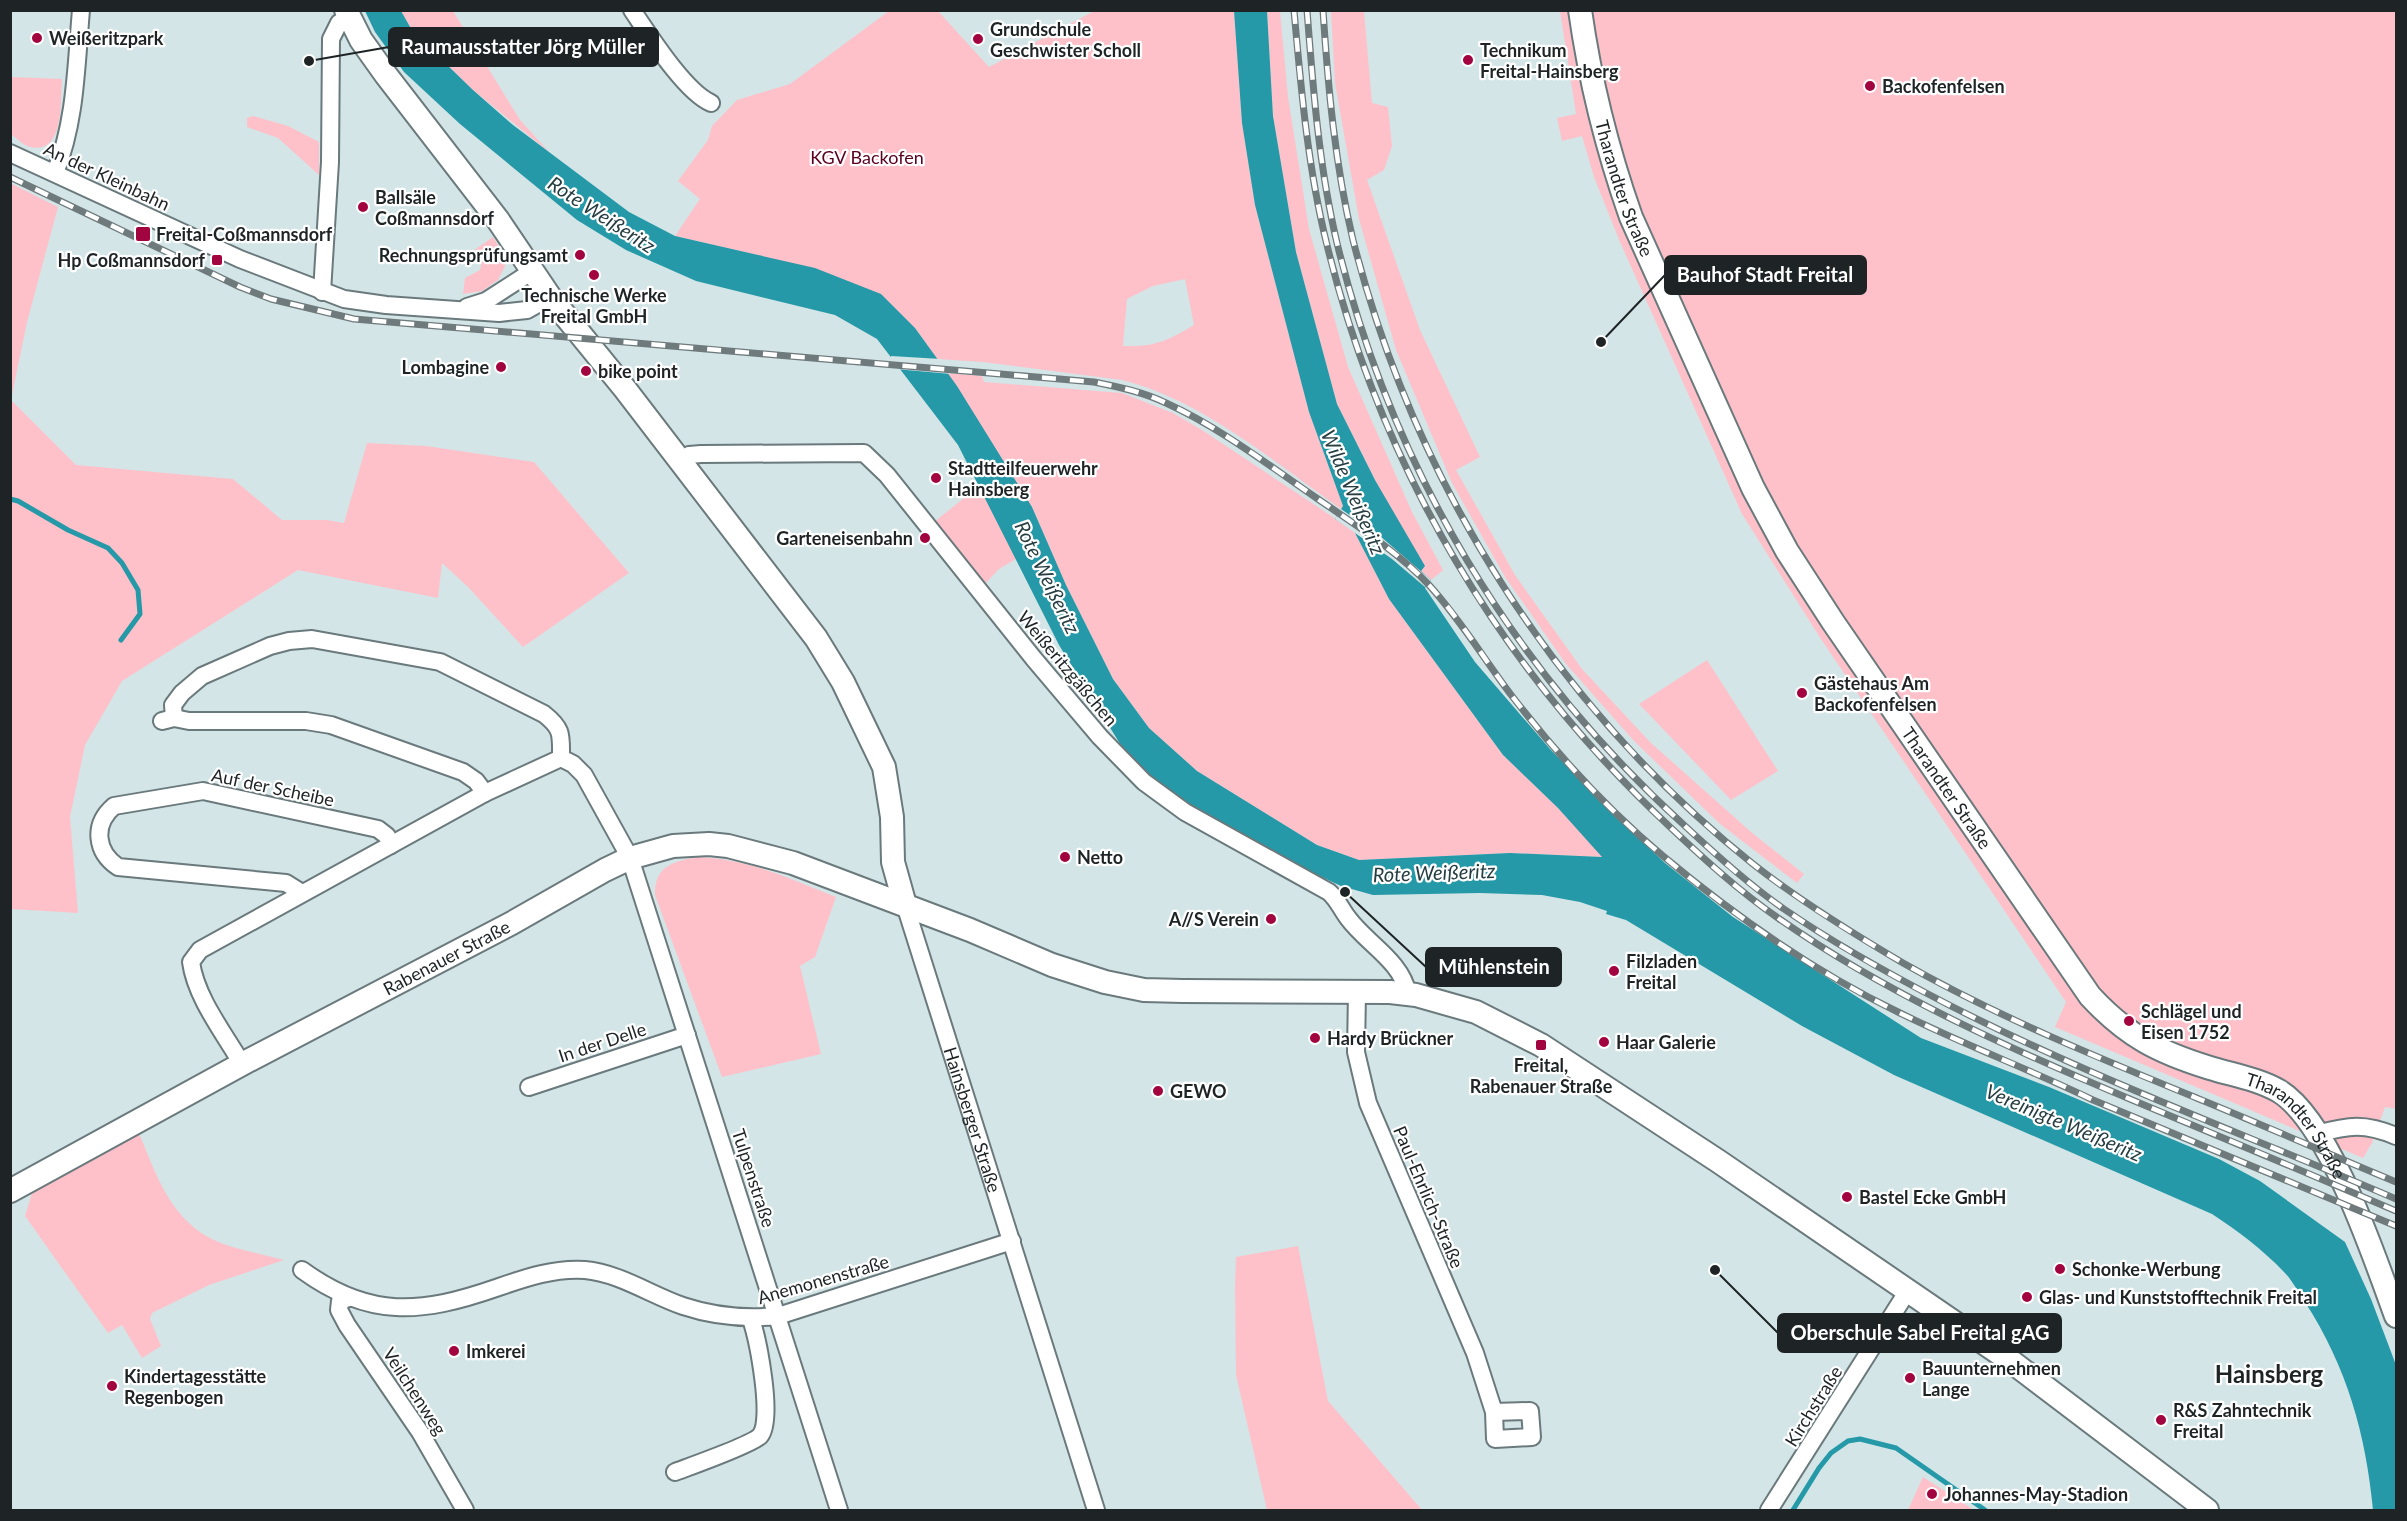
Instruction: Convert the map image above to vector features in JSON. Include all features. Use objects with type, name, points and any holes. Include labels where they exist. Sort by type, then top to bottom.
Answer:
[{"type":"main road","name":"Tharandter Straße","points":[[1580,10],[1596,101],[1631,217],[1753,488],[1787,551],[1833,622],[2090,996],[2111,1019],[2148,1044],[2209,1068],[2269,1086],[2295,1104],[2317,1134],[2356,1213],[2397,1316]]},
{"type":"main road","points":[[347,14],[361,40],[398,92],[498,220],[550,297]]},
{"type":"main road","name":"Hainsberger Straße","points":[[550,297],[603,362],[816,638],[843,682],[884,767],[892,817],[893,862],[905,905]]},
{"type":"main road","name":"Rabenauer Straße","points":[[10,1191],[242,1064],[512,923],[630,858],[690,844],[741,848],[793,863],[905,905],[1060,968],[1105,982],[1144,990],[1357,991],[1408,994],[1476,1012],[1541,1045],[1718,1161],[2020,1368],[2207,1510]]},
{"type":"street","points":[[55,173],[65,148],[71,120],[81,10]]},
{"type":"street","points":[[632,10],[675,69],[701,99],[711,103]]},
{"type":"street","points":[[322,292],[330,162],[331,39],[339,23],[347,14]]},
{"type":"street","name":"An der Kleinbahn","points":[[10,153],[240,259],[322,292],[344,298],[386,305],[499,313],[526,310],[550,297]]},
{"type":"street","name":"An der Kleinbahn","points":[[461,310],[486,301],[531,272]]},
{"type":"street","name":"Weißeritzgäßchen","points":[[679,461],[689,455],[701,454],[864,453],[887,475],[1034,659],[1100,737],[1144,783],[1201,822],[1329,892],[1337,899],[1348,919],[1390,960],[1406,984],[1408,994]]},
{"type":"street","points":[[485,793],[476,781],[462,772],[331,725],[306,721],[168,719],[182,693],[202,676],[270,646],[289,641],[312,639],[440,662],[544,714],[556,723],[561,734],[561,758]]},
{"type":"street","points":[[242,1064],[205,1001],[193,975],[191,962],[200,950],[485,793],[561,758]]},
{"type":"street","points":[[561,758],[573,764],[584,775],[630,858]]},
{"type":"street","name":"Auf der Scheibe","points":[[302,893],[286,883],[118,867],[107,860],[100,845],[99,828],[105,814],[114,806],[203,791],[378,829],[387,836],[391,845]]},
{"type":"street","name":"Tulpenstraße","points":[[630,858],[839,1510]]},
{"type":"street","name":"Hainsberger Straße","points":[[905,905],[1096,1510]]},
{"type":"street","name":"Paul-Ehrlich-Straße","points":[[1357,991],[1356,1052],[1368,1103],[1475,1353],[1494,1412]]},
{"type":"street","name":"In der Delle","points":[[529,1087],[687,1035]]},
{"type":"street","points":[[2317,1134],[2347,1125],[2364,1125],[2397,1137]]},
{"type":"street","name":"Anemonenstraße","points":[[302,1270],[324,1286],[349,1298],[394,1307],[426,1308],[448,1304],[534,1275],[562,1270],[587,1270],[615,1278],[685,1307],[751,1319],[778,1316],[1012,1241]]},
{"type":"street","name":"Kirchstraße","points":[[1769,1510],[1907,1292]]},
{"type":"street","name":"Veilchenweg","points":[[349,1298],[340,1300],[339,1310],[347,1325],[420,1432],[465,1510]]},
{"type":"street","points":[[675,1472],[759,1437],[765,1427],[765,1397],[756,1334],[751,1319]]},
{"type":"green space","points":[[401,11],[453,11],[520,120],[549,152],[473,90],[413,32]]},
{"type":"green space","name":"KGV Backofen","points":[[889,11],[938,11],[989,67],[1094,11],[1234,11],[1242,123],[1255,205],[1309,412],[1343,506],[1341,509],[1209,417],[1152,390],[1122,380],[983,362],[937,359],[915,328],[748,253],[675,236],[700,199],[678,181],[708,140],[712,126],[737,100],[790,84]],"holes":[[[1185,279],[1194,325],[1160,342],[1123,346],[1127,299],[1153,286]]]},
{"type":"green space","points":[[1267,11],[1280,11],[1288,97],[1309,229],[1348,367],[1412,512],[1443,570],[1431,580],[1421,571],[1337,404],[1296,252],[1273,116]]},
{"type":"green space","points":[[1331,11],[1364,11],[1372,103],[1388,107],[1392,146],[1384,170],[1367,180],[1420,330],[1480,457],[1456,470],[1515,575],[1582,669],[1651,743],[1751,832],[1804,874],[1797,883],[1720,824],[1634,741],[1566,664],[1505,577],[1452,483],[1396,350],[1359,219],[1335,83]]},
{"type":"green space","points":[[1560,11],[2396,11],[2396,1109],[2385,1107],[2372,1143],[2363,1158],[2055,1027],[2066,1002],[1821,639],[1742,514],[1620,242],[1594,177],[1582,136],[1562,141],[1557,118],[1576,114]]},
{"type":"green space","points":[[11,77],[62,79],[60,112],[55,135],[49,143],[41,147],[30,147],[11,134]]},
{"type":"green space","points":[[253,116],[288,126],[319,142],[319,175],[278,138],[247,127],[247,118]]},
{"type":"green space","points":[[10,183],[58,207],[27,322],[11,400],[76,465],[233,479],[282,520],[327,520],[344,523],[367,443],[426,446],[534,462],[629,573],[523,647],[468,587],[442,563],[438,598],[298,570],[122,681],[85,745],[70,817],[78,913],[11,909]]},
{"type":"green space","points":[[493,237],[504,255],[505,266],[498,280],[482,291],[463,294],[465,278],[480,270],[482,261],[473,251]]},
{"type":"green space","points":[[947,373],[982,376],[984,382],[1122,393],[1173,413],[1202,430],[1354,531],[1389,599],[1503,755],[1558,808],[1603,857],[1510,853],[1359,860],[1317,845],[1197,771],[1149,728],[1113,679],[1066,585],[1032,507]]},
{"type":"green space","points":[[979,486],[1016,559],[999,569],[984,585],[934,522]]},
{"type":"green space","points":[[1707,660],[1778,771],[1731,800],[1639,704]]},
{"type":"green space","points":[[699,857],[753,866],[836,897],[815,957],[800,966],[821,1054],[722,1077],[655,895],[658,877],[662,871],[674,863]]},
{"type":"green space","points":[[139,1133],[151,1163],[173,1205],[194,1228],[226,1245],[284,1260],[209,1285],[152,1313],[150,1319],[161,1346],[142,1358],[122,1325],[108,1333],[25,1216],[32,1193]]},
{"type":"green space","points":[[1298,1246],[1328,1401],[1422,1510],[1267,1510],[1236,1375],[1236,1257]]},
{"type":"green space","name":"Johannes-May-Stadion","points":[[1923,1477],[1974,1510],[1908,1510]]},
{"type":"water","points":[[365,11],[401,11],[413,32],[473,90],[513,125],[629,212],[675,236],[815,268],[881,294],[915,328],[957,386],[1032,507],[1066,585],[1113,679],[1149,728],[1197,771],[1317,845],[1359,860],[1510,853],[1602,857],[1558,808],[1503,755],[1389,599],[1354,531],[1335,519],[1343,506],[1309,412],[1255,205],[1242,123],[1234,11],[1267,11],[1273,116],[1296,252],[1337,404],[1375,480],[1425,566],[1421,571],[1431,580],[1425,588],[1475,662],[1550,749],[1626,826],[1665,863],[1733,917],[1921,1038],[2049,1087],[2219,1159],[2260,1181],[2345,1242],[2371,1299],[2396,1365],[2396,1510],[2373,1510],[2365,1455],[2352,1402],[2332,1351],[2305,1302],[2290,1279],[2276,1264],[2250,1241],[2212,1214],[1894,1075],[1802,1026],[1626,920],[1606,914],[1607,911],[1580,902],[1542,895],[1480,893],[1373,895],[1341,886],[1211,822],[1145,773],[1122,747],[1059,645],[958,445],[877,339],[835,315],[696,281],[626,250],[577,220],[460,124],[404,72],[375,32]]},
{"type":"pier","points":[[891,356],[941,359],[951,374],[895,369]]},
{"type":"pier","points":[[1341,509],[1380,536],[1431,580],[1425,587],[1392,559],[1335,519]]},
{"type":"waterway","points":[[10,499],[108,548],[122,563],[138,590],[140,614],[121,640]]},
{"type":"waterway","points":[[1793,1510],[1831,1453],[1848,1441],[1860,1439],[1896,1448],[1985,1510]]},
{"type":"railway","points":[[1294,10],[1306,129],[1320,216],[1351,328],[1380,409],[1415,487],[1456,562],[1502,633],[1553,701],[1609,766],[1670,827],[1736,886],[1778,918],[1863,972],[1952,1019],[2044,1062],[2396,1211]]},
{"type":"railway","points":[[1307,10],[1318,127],[1337,243],[1361,326],[1390,407],[1426,485],[1467,560],[1514,632],[1565,700],[1622,765],[1732,869],[1784,909],[1844,948],[1949,1005],[2059,1058],[2396,1199]]},
{"type":"railway","points":[[1323,10],[1333,126],[1341,183],[1353,240],[1380,330],[1414,418],[1455,503],[1502,585],[1556,662],[1616,735],[1682,802],[1753,864],[1826,916],[1903,963],[2049,1036],[2396,1182]]},
{"type":"railway","points":[[10,177],[240,287],[271,299],[354,319],[1094,382],[1131,390],[1157,399],[1205,423],[1242,447],[1360,527],[1403,560],[1440,598],[1512,696],[1564,759],[1602,800],[1642,838],[1690,878],[1776,941],[1866,996],[1946,1035],[2093,1100],[2396,1226]]},
{"type":"place","name":"Weißeritzpark","points":[[37,38]]},
{"type":"place","name":"Grundschule Geschwister Scholl","points":[[978,39]]},
{"type":"place","name":"Technikum Freital-Hainsberg","points":[[1468,60]]},
{"type":"place","name":"Raumausstatter Jörg Müller","points":[[309,61]]},
{"type":"place","name":"Backofenfelsen","points":[[1870,86]]},
{"type":"place","name":"Ballsäle Coßmannsdorf","points":[[363,207]]},
{"type":"place","name":"Freital-Coßmannsdorf","points":[[143,234]]},
{"type":"place","name":"Rechnungsprüfungsamt","points":[[580,255]]},
{"type":"place","name":"Hp Coßmannsdorf","points":[[217,260]]},
{"type":"place","name":"Technische Werke Freital GmbH","points":[[594,275]]},
{"type":"place","name":"Bauhof Stadt Freital","points":[[1601,342]]},
{"type":"place","name":"Lombagine","points":[[501,367]]},
{"type":"place","name":"bike point","points":[[586,371]]},
{"type":"place","name":"Stadtteilfeuerwehr Hainsberg","points":[[936,478]]},
{"type":"place","name":"Garteneisenbahn","points":[[925,538]]},
{"type":"place","name":"Gästehaus Am Backofenfelsen","points":[[1802,693]]},
{"type":"place","name":"Netto","points":[[1065,857]]},
{"type":"place","name":"Mühlenstein","points":[[1345,892]]},
{"type":"place","name":"A//S Verein","points":[[1271,919]]},
{"type":"place","name":"Filzladen Freital","points":[[1614,971]]},
{"type":"place","name":"Schlägel und Eisen 1752","points":[[2129,1021]]},
{"type":"place","name":"Hardy Brückner","points":[[1315,1038]]},
{"type":"place","name":"Haar Galerie","points":[[1604,1042]]},
{"type":"place","name":"Freital, Rabenauer Straße","points":[[1541,1045]]},
{"type":"place","name":"GEWO","points":[[1158,1091]]},
{"type":"place","name":"Bastel Ecke GmbH","points":[[1847,1197]]},
{"type":"place","name":"Schonke-Werbung","points":[[2060,1269]]},
{"type":"place","name":"Oberschule Sabel Freital gAG","points":[[1715,1270]]},
{"type":"place","name":"Glas- und Kunststofftechnik Freital","points":[[2027,1297]]},
{"type":"place","name":"Imkerei","points":[[454,1351]]},
{"type":"place","name":"Bauunternehmen Lange","points":[[1910,1378]]},
{"type":"place","name":"Kindertagesstätte Regenbogen","points":[[112,1386]]},
{"type":"place","name":"R&S Zahntechnik Freital","points":[[2161,1420]]},
{"type":"place","name":"Johannes-May-Stadion","points":[[1932,1494]]},
{"type":"district","name":"Hainsberg","points":[[2269,1373]]},
{"type":"water label","name":"Rote Weißeritz","points":[[602,214]]},
{"type":"water label","name":"Wilde Weißeritz","points":[[1354,492]]},
{"type":"water label","name":"Rote Weißeritz","points":[[1048,577]]},
{"type":"water label","name":"Rote Weißeritz","points":[[1434,872]]},
{"type":"water label","name":"Vereinigte Weißeritz","points":[[2064,1122]]}]
